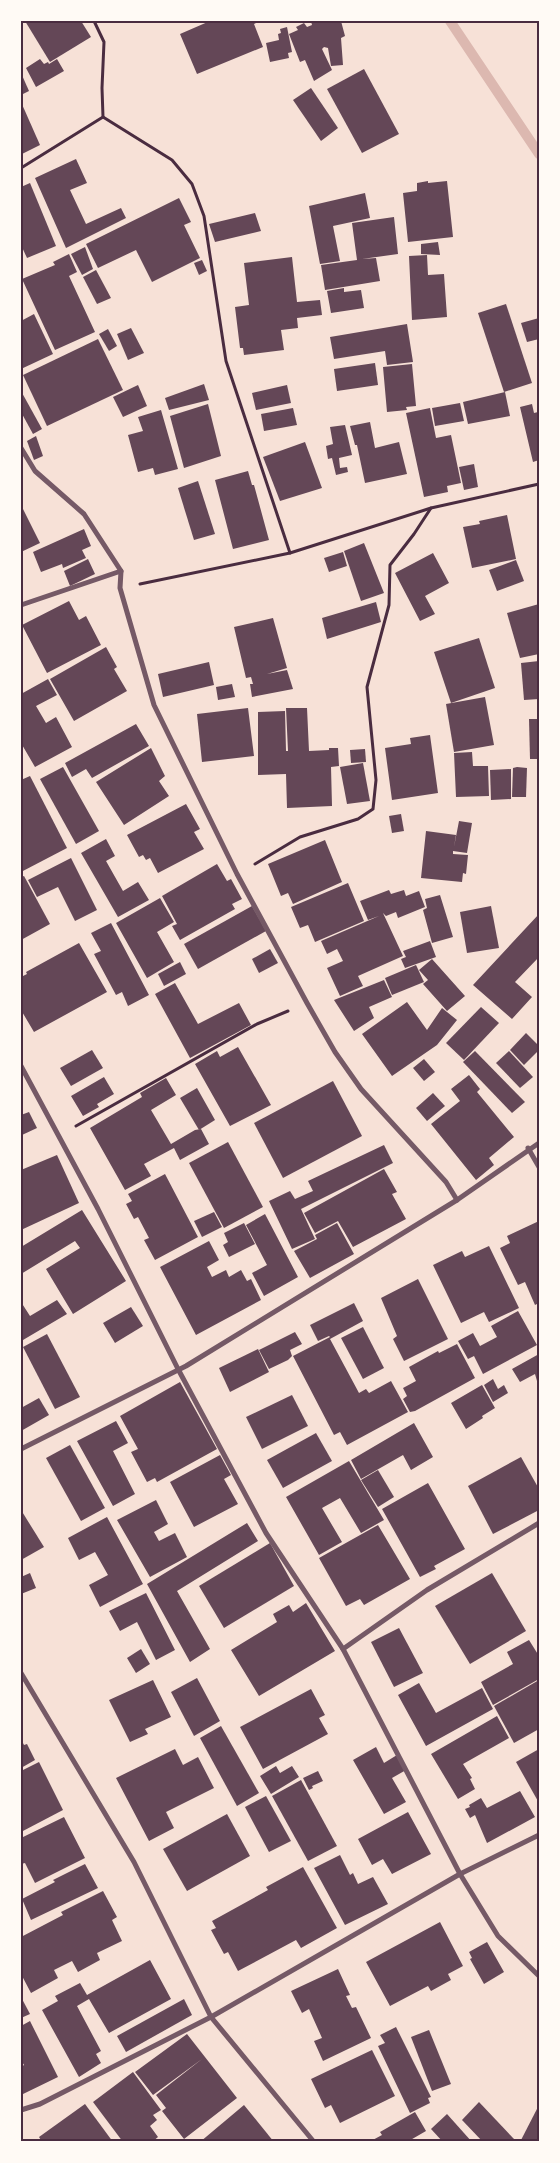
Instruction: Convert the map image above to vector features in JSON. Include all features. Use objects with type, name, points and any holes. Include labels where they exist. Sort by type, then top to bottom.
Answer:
[{"type":"street","points":[[21,448],[35,471],[84,514],[121,571],[120,588],[154,704],[237,874],[335,1052],[361,1089],[446,1182],[457,1200]]},
{"type":"street","points":[[21,605],[121,571]]},
{"type":"street","points":[[21,1066],[98,1209],[178,1369],[266,1533],[343,1649],[460,1874],[498,1936],[539,1976]]},
{"type":"street","points":[[21,1449],[178,1369],[457,1200],[528,1148],[539,1143]]},
{"type":"street","points":[[528,1148],[539,1167]]},
{"type":"street","points":[[343,1649],[427,1590],[539,1523]]},
{"type":"street","points":[[21,1672],[134,1862],[210,2016],[314,2142]]},
{"type":"street","points":[[21,2110],[40,2104],[210,2016],[460,1874],[539,1835]]},
{"type":"path","points":[[94,21],[104,42],[103,117]]},
{"type":"path","points":[[21,168],[103,117]]},
{"type":"path","points":[[103,117],[172,160],[192,184],[204,216],[226,361],[290,553]]},
{"type":"path","points":[[120,588],[290,553],[430,508],[539,484]]},
{"type":"path","points":[[237,874],[300,837],[358,819],[373,809],[376,780],[367,687],[389,605],[390,565],[414,534],[430,508]]},
{"type":"path","points":[[58,1136],[248,1029],[307,1003]]},
{"type":"building","points":[[25,21],[81,21],[91,37],[50,62]]},
{"type":"building","points":[[210,21],[260,21],[254,24],[263,47],[197,74],[180,34]]},
{"type":"building","points":[[311,21],[341,21],[345,36],[341,38],[343,65],[331,66],[328,48],[324,47],[322,49],[332,70],[314,81],[305,60],[300,62],[289,34],[298,30],[296,27],[304,23],[307,27],[312,25]]},
{"type":"building","points":[[287,27],[292,52],[288,53],[289,58],[270,62],[266,43],[279,40],[278,34],[281,33],[280,29]]},
{"type":"building","points":[[40,59],[44,64],[48,62],[49,64],[57,59],[64,71],[36,87],[26,68]]},
{"type":"building","points":[[364,69],[399,134],[362,153],[327,89]]},
{"type":"building","points":[[21,73],[29,91],[21,95]]},
{"type":"building","points":[[311,88],[338,128],[321,141],[293,100]]},
{"type":"building","points":[[21,102],[40,145],[22,154],[21,152]]},
{"type":"building","points":[[76,159],[87,183],[70,190],[86,224],[121,208],[126,218],[66,248],[35,178]]},
{"type":"building","points":[[428,181],[428,183],[447,181],[453,237],[408,242],[403,193],[417,191],[417,183]]},
{"type":"building","points":[[30,183],[56,246],[27,258],[21,245],[21,187]]},
{"type":"building","points":[[365,193],[370,218],[333,226],[340,261],[320,264],[309,206]]},
{"type":"building","points":[[179,198],[191,222],[184,225],[200,258],[152,282],[136,250],[98,268],[86,244]]},
{"type":"building","points":[[255,213],[261,231],[215,242],[209,224]]},
{"type":"building","points":[[394,217],[398,254],[362,259],[376,258],[380,281],[325,290],[321,265],[357,260],[352,223]]},
{"type":"building","points":[[438,242],[440,255],[421,254],[421,244]]},
{"type":"building","points":[[85,247],[93,269],[82,275],[71,254]]},
{"type":"building","points":[[69,254],[77,272],[69,276],[95,332],[55,350],[22,279],[55,265],[53,262]]},
{"type":"building","points":[[427,255],[428,275],[444,274],[447,317],[412,320],[409,256]]},
{"type":"building","points":[[292,257],[297,302],[320,300],[322,315],[297,318],[298,328],[281,330],[284,350],[244,355],[243,348],[240,348],[235,307],[249,305],[244,263]]},
{"type":"building","points":[[202,260],[207,271],[199,275],[194,263]]},
{"type":"building","points":[[96,270],[111,298],[97,304],[83,277]]},
{"type":"building","points":[[344,288],[344,292],[361,290],[364,308],[331,313],[327,291]]},
{"type":"building","points":[[506,304],[532,383],[504,392],[478,313]]},
{"type":"building","points":[[34,314],[53,354],[21,369],[21,321]]},
{"type":"building","points":[[539,318],[539,339],[527,342],[521,323]]},
{"type":"building","points":[[407,324],[413,362],[387,365],[385,351],[334,359],[330,337]]},
{"type":"building","points":[[131,328],[144,353],[128,360],[117,334]]},
{"type":"building","points":[[108,329],[117,346],[109,351],[99,334]]},
{"type":"building","points":[[98,339],[123,390],[47,426],[23,375]]},
{"type":"building","points":[[375,363],[378,385],[337,391],[334,369]]},
{"type":"building","points":[[412,364],[416,406],[406,407],[407,410],[387,412],[383,367]]},
{"type":"building","points":[[204,384],[209,400],[169,410],[165,398]]},
{"type":"building","points":[[138,385],[147,406],[123,417],[113,397]]},
{"type":"building","points":[[287,385],[291,403],[256,410],[252,393]]},
{"type":"building","points":[[21,391],[42,429],[33,434],[21,412]]},
{"type":"building","points":[[505,392],[510,416],[468,424],[463,402]]},
{"type":"building","points":[[460,403],[464,421],[435,426],[432,408]]},
{"type":"building","points":[[208,404],[221,456],[184,468],[170,416]]},
{"type":"building","points":[[532,404],[534,413],[538,412],[539,416],[539,460],[533,462],[520,407]]},
{"type":"building","points":[[293,408],[297,425],[264,431],[261,414]]},
{"type":"building","points":[[430,408],[436,438],[451,435],[461,483],[447,486],[448,492],[424,497],[406,413]]},
{"type":"building","points":[[161,410],[178,469],[155,475],[153,468],[138,472],[128,435],[143,431],[138,417]]},
{"type":"building","points":[[370,422],[375,448],[399,442],[407,474],[365,483],[357,445],[355,445],[350,426]]},
{"type":"building","points":[[345,425],[352,455],[339,458],[340,468],[347,467],[348,472],[336,475],[332,458],[328,459],[326,446],[333,444],[330,427]]},
{"type":"building","points":[[36,436],[43,456],[34,460],[27,441]]},
{"type":"building","points":[[305,442],[322,488],[280,501],[263,457]]},
{"type":"building","points":[[474,464],[478,487],[464,490],[459,467]]},
{"type":"building","points":[[248,471],[252,485],[254,485],[269,540],[233,549],[215,480]]},
{"type":"building","points":[[198,481],[215,534],[194,540],[178,488]]},
{"type":"building","points":[[21,505],[40,543],[21,552]]},
{"type":"building","points":[[507,515],[516,559],[472,568],[463,527],[480,524],[479,521]]},
{"type":"building","points":[[84,529],[91,546],[82,550],[86,558],[63,568],[62,564],[41,572],[33,552]]},
{"type":"building","points":[[364,543],[384,593],[361,601],[344,551]]},
{"type":"building","points":[[343,552],[347,566],[329,572],[324,558]]},
{"type":"building","points":[[433,553],[449,583],[425,596],[435,614],[420,621],[395,573]]},
{"type":"building","points":[[88,559],[95,574],[70,586],[64,571]]},
{"type":"building","points":[[516,560],[524,581],[497,591],[489,570]]},
{"type":"building","points":[[69,601],[79,620],[86,616],[101,645],[47,673],[22,625]]},
{"type":"building","points":[[376,602],[381,622],[327,639],[322,618]]},
{"type":"building","points":[[539,604],[539,654],[520,658],[507,613]]},
{"type":"building","points":[[273,618],[287,668],[267,674],[287,670],[293,689],[252,697],[250,684],[253,684],[251,677],[246,678],[234,627]]},
{"type":"building","points":[[479,638],[495,688],[451,703],[434,652]]},
{"type":"building","points":[[106,647],[117,667],[114,669],[127,691],[74,721],[50,679]]},
{"type":"building","points":[[539,661],[539,699],[524,700],[521,663]]},
{"type":"building","points":[[209,662],[214,685],[163,697],[158,674]]},
{"type":"building","points":[[48,679],[57,695],[36,706],[46,723],[56,717],[72,747],[35,767],[21,743],[21,694]]},
{"type":"building","points":[[232,684],[235,697],[218,700],[216,687]]},
{"type":"building","points":[[485,697],[494,745],[454,752],[446,704]]},
{"type":"building","points":[[248,708],[254,756],[202,762],[197,714]]},
{"type":"building","points":[[286,708],[307,708],[309,751],[338,748],[339,766],[331,767],[332,806],[287,808],[286,774],[258,775],[258,712],[285,711],[286,751],[288,751]]},
{"type":"building","points":[[529,719],[539,719],[539,759],[530,759]]},
{"type":"building","points":[[136,724],[149,746],[92,778],[86,769],[72,777],[65,763]]},
{"type":"building","points":[[430,735],[438,793],[392,800],[385,748],[411,744],[410,738]]},
{"type":"building","points":[[151,748],[165,776],[159,781],[169,796],[124,825],[96,782]]},
{"type":"building","points":[[365,749],[366,762],[351,763],[350,750]]},
{"type":"building","points":[[472,752],[473,766],[488,766],[489,796],[456,797],[454,753]]},
{"type":"building","points":[[363,763],[370,801],[347,804],[340,767]]},
{"type":"building","points":[[63,767],[99,831],[76,844],[40,779]]},
{"type":"building","points":[[513,768],[527,768],[526,797],[512,797]]},
{"type":"building","points":[[511,769],[511,799],[491,800],[490,770]]},
{"type":"building","points":[[30,776],[67,848],[21,872],[21,780]]},
{"type":"building","points":[[186,804],[200,829],[194,832],[204,849],[158,873],[150,858],[146,860],[143,855],[139,857],[127,835]]},
{"type":"building","points":[[401,814],[404,831],[392,833],[389,816]]},
{"type":"building","points":[[459,821],[472,823],[467,853],[453,851],[453,854],[468,855],[466,874],[463,873],[462,882],[421,878],[426,831],[456,835],[454,847]]},
{"type":"building","points":[[106,839],[115,856],[106,861],[123,891],[138,882],[149,900],[118,917],[81,853]]},
{"type":"building","points":[[325,840],[342,882],[293,904],[288,893],[281,896],[268,864]]},
{"type":"building","points":[[71,858],[97,910],[75,921],[58,887],[37,897],[28,880]]},
{"type":"building","points":[[217,864],[227,881],[231,879],[242,899],[232,904],[235,909],[180,940],[172,926],[177,924],[162,896]]},
{"type":"building","points":[[24,876],[50,924],[21,940],[21,877]]},
{"type":"building","points":[[348,883],[364,921],[315,942],[308,925],[300,928],[291,907]]},
{"type":"building","points":[[389,890],[391,894],[404,890],[406,896],[419,891],[425,907],[398,918],[396,912],[386,916],[383,913],[403,956],[358,976],[363,986],[340,996],[327,968],[343,961],[337,949],[327,954],[321,941],[379,916],[368,920],[360,901]]},
{"type":"building","points":[[440,895],[453,937],[432,943],[423,910],[427,908],[425,899]]},
{"type":"building","points":[[160,898],[174,922],[157,932],[174,962],[147,978],[116,923]]},
{"type":"building","points":[[252,906],[266,931],[198,969],[184,944]]},
{"type":"building","points":[[491,906],[499,948],[467,953],[460,912]]},
{"type":"building","points":[[539,914],[539,957],[515,982],[532,997],[512,1019],[473,985]]},
{"type":"building","points":[[111,923],[149,995],[128,1006],[122,992],[116,995],[94,954],[101,951],[91,933]]},
{"type":"building","points":[[430,941],[436,957],[405,968],[401,959],[406,957],[403,951]]},
{"type":"building","points":[[79,943],[107,992],[34,1032],[21,1010],[21,977],[27,974],[26,972]]},
{"type":"building","points":[[270,949],[278,963],[259,973],[252,959]]},
{"type":"building","points":[[432,959],[465,996],[447,1011],[423,984],[428,980],[419,970]]},
{"type":"building","points":[[180,962],[186,974],[164,986],[158,974]]},
{"type":"building","points":[[416,965],[424,982],[392,995],[385,978]]},
{"type":"building","points":[[384,980],[392,997],[369,1007],[374,1018],[354,1031],[334,1000]]},
{"type":"building","points":[[175,983],[198,1024],[239,1003],[251,1025],[190,1058],[155,994]]},
{"type":"building","points":[[407,1002],[427,1030],[442,1008],[457,1020],[437,1045],[392,1076],[362,1034]]},
{"type":"building","points":[[481,1007],[499,1023],[464,1060],[446,1043]]},
{"type":"building","points":[[526,1033],[539,1046],[539,1050],[524,1065],[510,1050]]},
{"type":"building","points":[[238,1047],[271,1105],[230,1126],[195,1064],[217,1051],[220,1057]]},
{"type":"building","points":[[92,1050],[103,1068],[71,1086],[60,1068]]},
{"type":"building","points":[[475,1051],[525,1102],[512,1113],[463,1062]]},
{"type":"building","points":[[509,1051],[533,1077],[520,1088],[496,1063]]},
{"type":"building","points":[[424,1059],[435,1072],[424,1081],[413,1068]]},
{"type":"building","points":[[469,1075],[480,1089],[477,1092],[514,1137],[489,1158],[494,1165],[476,1180],[431,1124],[460,1101],[451,1089]]},
{"type":"building","points":[[104,1077],[114,1094],[97,1104],[99,1107],[83,1116],[71,1096]]},
{"type":"building","points":[[166,1078],[176,1095],[151,1110],[171,1144],[195,1130],[201,1129],[209,1144],[180,1160],[174,1148],[144,1164],[151,1176],[125,1190],[90,1128],[142,1097],[140,1093]]},
{"type":"building","points":[[333,1081],[362,1136],[283,1178],[254,1123]]},
{"type":"building","points":[[197,1088],[215,1120],[199,1130],[180,1098]]},
{"type":"building","points":[[433,1093],[445,1106],[427,1121],[416,1108]]},
{"type":"building","points":[[29,1112],[37,1128],[22,1135],[21,1115]]},
{"type":"building","points":[[228,1142],[263,1207],[224,1228],[189,1163]]},
{"type":"building","points":[[384,1145],[393,1163],[301,1209],[315,1239],[292,1249],[269,1201],[290,1191],[295,1199],[313,1191],[308,1181]]},
{"type":"building","points":[[57,1155],[79,1203],[21,1230],[21,1170]]},
{"type":"building","points":[[384,1169],[397,1192],[392,1194],[406,1219],[353,1247],[338,1221],[315,1233],[304,1213]]},
{"type":"building","points":[[165,1174],[198,1237],[155,1260],[144,1240],[149,1238],[138,1217],[134,1219],[126,1204],[132,1201],[128,1194]]},
{"type":"building","points":[[82,1210],[126,1281],[73,1314],[46,1269],[80,1248],[75,1241],[21,1274],[21,1247]]},
{"type":"building","points":[[214,1212],[222,1227],[202,1237],[194,1221]]},
{"type":"building","points":[[265,1214],[298,1277],[264,1296],[252,1273],[267,1265],[246,1225]]},
{"type":"building","points":[[539,1221],[539,1303],[535,1305],[525,1282],[518,1285],[500,1248],[510,1243],[507,1236]]},
{"type":"building","points":[[244,1223],[255,1244],[229,1257],[223,1245],[228,1242],[224,1233]]},
{"type":"building","points":[[337,1223],[354,1254],[310,1278],[294,1251],[317,1239],[315,1235]]},
{"type":"building","points":[[209,1241],[219,1260],[207,1267],[212,1277],[226,1270],[229,1277],[241,1270],[247,1281],[251,1279],[261,1300],[196,1335],[160,1267]]},
{"type":"building","points":[[489,1246],[519,1308],[489,1322],[484,1312],[461,1323],[433,1265],[462,1251],[465,1257]]},
{"type":"building","points":[[418,1279],[448,1339],[404,1361],[393,1339],[397,1336],[381,1298]]},
{"type":"building","points":[[57,1300],[67,1314],[23,1340],[21,1337],[21,1302],[30,1316]]},
{"type":"building","points":[[354,1303],[363,1321],[330,1339],[359,1393],[366,1389],[369,1393],[391,1381],[408,1412],[347,1445],[340,1432],[334,1435],[293,1356],[330,1337],[318,1341],[310,1325]]},
{"type":"building","points":[[131,1307],[143,1326],[115,1343],[103,1323]]},
{"type":"building","points":[[518,1311],[537,1345],[483,1374],[474,1356],[468,1359],[458,1341],[473,1333],[480,1346],[497,1337],[491,1326]]},
{"type":"building","points":[[363,1327],[384,1368],[363,1379],[341,1338]]},
{"type":"building","points":[[295,1332],[302,1344],[290,1350],[292,1356],[288,1360],[269,1369],[259,1350]]},
{"type":"building","points":[[47,1334],[80,1397],[55,1409],[23,1347]]},
{"type":"building","points":[[457,1344],[475,1378],[410,1412],[403,1399],[407,1396],[403,1388],[416,1381],[409,1367],[438,1351],[439,1353]]},
{"type":"building","points":[[258,1349],[269,1372],[230,1392],[219,1368]]},
{"type":"building","points":[[539,1354],[539,1388],[535,1374],[520,1382],[512,1369]]},
{"type":"building","points":[[493,1379],[498,1389],[504,1385],[508,1393],[493,1402],[484,1385]]},
{"type":"building","points":[[180,1382],[217,1449],[157,1482],[155,1478],[147,1482],[131,1452],[138,1449],[120,1416]]},
{"type":"building","points":[[482,1385],[495,1408],[466,1429],[451,1403]]},
{"type":"building","points":[[292,1395],[308,1426],[262,1449],[246,1417]]},
{"type":"building","points":[[39,1398],[49,1415],[21,1431],[21,1408]]},
{"type":"building","points":[[116,1421],[128,1443],[113,1451],[135,1494],[113,1506],[77,1441]]},
{"type":"building","points":[[414,1423],[433,1457],[411,1470],[403,1455],[361,1479],[351,1460]]},
{"type":"building","points":[[316,1433],[332,1461],[283,1488],[267,1460]]},
{"type":"building","points":[[70,1445],[105,1508],[81,1521],[46,1458]]},
{"type":"building","points":[[220,1455],[231,1475],[224,1479],[238,1504],[194,1527],[170,1482]]},
{"type":"building","points":[[521,1457],[539,1489],[539,1510],[493,1534],[468,1486]]},
{"type":"building","points":[[349,1461],[384,1520],[361,1533],[340,1498],[322,1508],[342,1542],[319,1555],[286,1497]]},
{"type":"building","points":[[378,1470],[394,1497],[378,1507],[361,1480]]},
{"type":"building","points":[[428,1483],[465,1549],[434,1566],[436,1569],[420,1577],[382,1509]]},
{"type":"building","points":[[156,1500],[168,1524],[154,1532],[159,1541],[175,1533],[187,1557],[150,1577],[117,1520]]},
{"type":"building","points":[[21,1510],[44,1547],[21,1560]]},
{"type":"building","points":[[107,1517],[143,1584],[100,1607],[89,1585],[108,1575],[95,1552],[79,1560],[68,1538]]},
{"type":"building","points":[[247,1523],[258,1541],[177,1591],[210,1649],[190,1662],[147,1584]]},
{"type":"building","points":[[378,1525],[410,1579],[364,1605],[360,1599],[346,1606],[319,1558]]},
{"type":"building","points":[[270,1543],[294,1586],[224,1628],[199,1586]]},
{"type":"building","points":[[30,1573],[36,1588],[21,1594],[21,1577]]},
{"type":"building","points":[[492,1573],[526,1631],[470,1664],[435,1606]]},
{"type":"building","points":[[146,1593],[175,1650],[156,1660],[137,1622],[120,1631],[109,1611]]},
{"type":"building","points":[[306,1603],[335,1651],[259,1696],[231,1650],[277,1622],[273,1614],[289,1605],[293,1612]]},
{"type":"building","points":[[399,1628],[423,1673],[394,1687],[371,1642]]},
{"type":"building","points":[[529,1640],[539,1656],[539,1679],[493,1705],[481,1682],[513,1664],[507,1652]]},
{"type":"building","points":[[141,1649],[150,1664],[136,1673],[127,1658]]},
{"type":"building","points":[[197,1678],[220,1721],[194,1736],[171,1692]]},
{"type":"building","points":[[153,1680],[171,1717],[145,1729],[148,1734],[130,1742],[109,1700]]},
{"type":"building","points":[[539,1680],[539,1729],[514,1743],[494,1706]]},
{"type":"building","points":[[419,1683],[436,1713],[482,1688],[493,1709],[426,1746],[398,1695]]},
{"type":"building","points":[[311,1689],[325,1715],[319,1718],[328,1734],[263,1769],[240,1727]]},
{"type":"building","points":[[497,1716],[509,1738],[463,1764],[472,1778],[470,1779],[475,1789],[458,1799],[431,1754]]},
{"type":"building","points":[[221,1726],[259,1793],[237,1806],[200,1738]]},
{"type":"building","points":[[21,1739],[24,1745],[27,1744],[35,1760],[21,1768]]},
{"type":"building","points":[[376,1747],[384,1763],[397,1755],[406,1770],[392,1778],[406,1802],[384,1814],[353,1760]]},
{"type":"building","points":[[175,1749],[183,1765],[198,1757],[214,1788],[166,1812],[174,1828],[149,1841],[116,1778]]},
{"type":"building","points":[[539,1749],[539,1803],[516,1762]]},
{"type":"building","points":[[39,1762],[63,1810],[21,1832],[21,1771]]},
{"type":"building","points":[[276,1766],[280,1773],[292,1766],[299,1777],[271,1794],[260,1776]]},
{"type":"building","points":[[318,1771],[323,1781],[312,1786],[313,1788],[309,1790],[303,1778]]},
{"type":"building","points":[[301,1780],[337,1846],[308,1861],[272,1796]]},
{"type":"building","points":[[520,1791],[535,1817],[487,1843],[475,1815],[470,1818],[465,1809],[481,1798],[487,1808]]},
{"type":"building","points":[[266,1796],[291,1841],[269,1852],[245,1807]]},
{"type":"building","points":[[408,1812],[431,1854],[392,1874],[383,1859],[372,1865],[358,1839]]},
{"type":"building","points":[[227,1814],[250,1856],[187,1891],[163,1849]]},
{"type":"building","points":[[64,1817],[85,1858],[35,1883],[25,1863],[21,1864],[21,1838]]},
{"type":"building","points":[[340,1855],[350,1875],[353,1873],[358,1884],[373,1877],[388,1904],[345,1925],[314,1868]]},
{"type":"building","points":[[85,1864],[98,1888],[31,1920],[22,1899],[55,1882],[53,1880]]},
{"type":"building","points":[[303,1867],[337,1928],[301,1948],[296,1940],[238,1971],[228,1952],[224,1954],[211,1930],[216,1928],[212,1921],[268,1890],[266,1887]]},
{"type":"building","points":[[103,1891],[117,1917],[112,1920],[122,1941],[97,1953],[100,1960],[78,1972],[72,1961],[54,1970],[58,1978],[31,1993],[21,1974],[21,1937],[63,1915],[61,1912]]},
{"type":"building","points":[[440,1922],[463,1966],[448,1974],[451,1980],[431,1991],[428,1986],[390,2006],[366,1962]]},
{"type":"building","points":[[487,1942],[504,1972],[484,1984],[470,1959],[472,1958],[469,1952]]},
{"type":"building","points":[[150,1960],[171,1999],[109,2033],[89,1999],[77,2006],[101,2051],[96,2054],[101,2063],[79,2077],[42,2010],[58,2001],[55,1996],[80,1983],[87,1995]]},
{"type":"building","points":[[338,1969],[350,1995],[346,1996],[352,2008],[356,2007],[371,2038],[323,2061],[314,2041],[322,2038],[309,2009],[302,2013],[291,1991]]},
{"type":"building","points":[[21,1997],[30,2014],[21,2018]]},
{"type":"building","points":[[184,1999],[192,2015],[126,2052],[117,2036]]},
{"type":"building","points":[[30,2021],[58,2077],[21,2095],[21,2067],[24,2065],[21,2060],[21,2026]]},
{"type":"building","points":[[396,2027],[431,2097],[428,2098],[430,2103],[410,2113],[378,2046],[385,2043],[380,2035]]},
{"type":"building","points":[[429,2030],[451,2084],[432,2091],[411,2037]]},
{"type":"building","points":[[187,2034],[237,2098],[184,2139],[162,2111],[166,2108],[156,2095],[202,2059],[153,2095],[135,2072]]},
{"type":"building","points":[[372,2050],[395,2096],[340,2123],[331,2105],[325,2108],[311,2079]]},
{"type":"building","points":[[133,2072],[161,2110],[153,2115],[157,2120],[150,2126],[158,2137],[152,2142],[123,2142],[93,2102]]},
{"type":"building","points":[[479,2102],[514,2139],[511,2142],[483,2142],[462,2120]]},
{"type":"building","points":[[85,2104],[113,2142],[42,2142],[39,2137]]},
{"type":"building","points":[[244,2105],[274,2142],[200,2142]]},
{"type":"building","points":[[539,2105],[539,2142],[520,2142]]},
{"type":"building","points":[[415,2112],[426,2131],[407,2142],[369,2142],[382,2135],[380,2132]]},
{"type":"building","points":[[447,2114],[472,2142],[443,2142],[431,2129]]},
{"type":"waterway","points":[[450,21],[539,154]]}]
